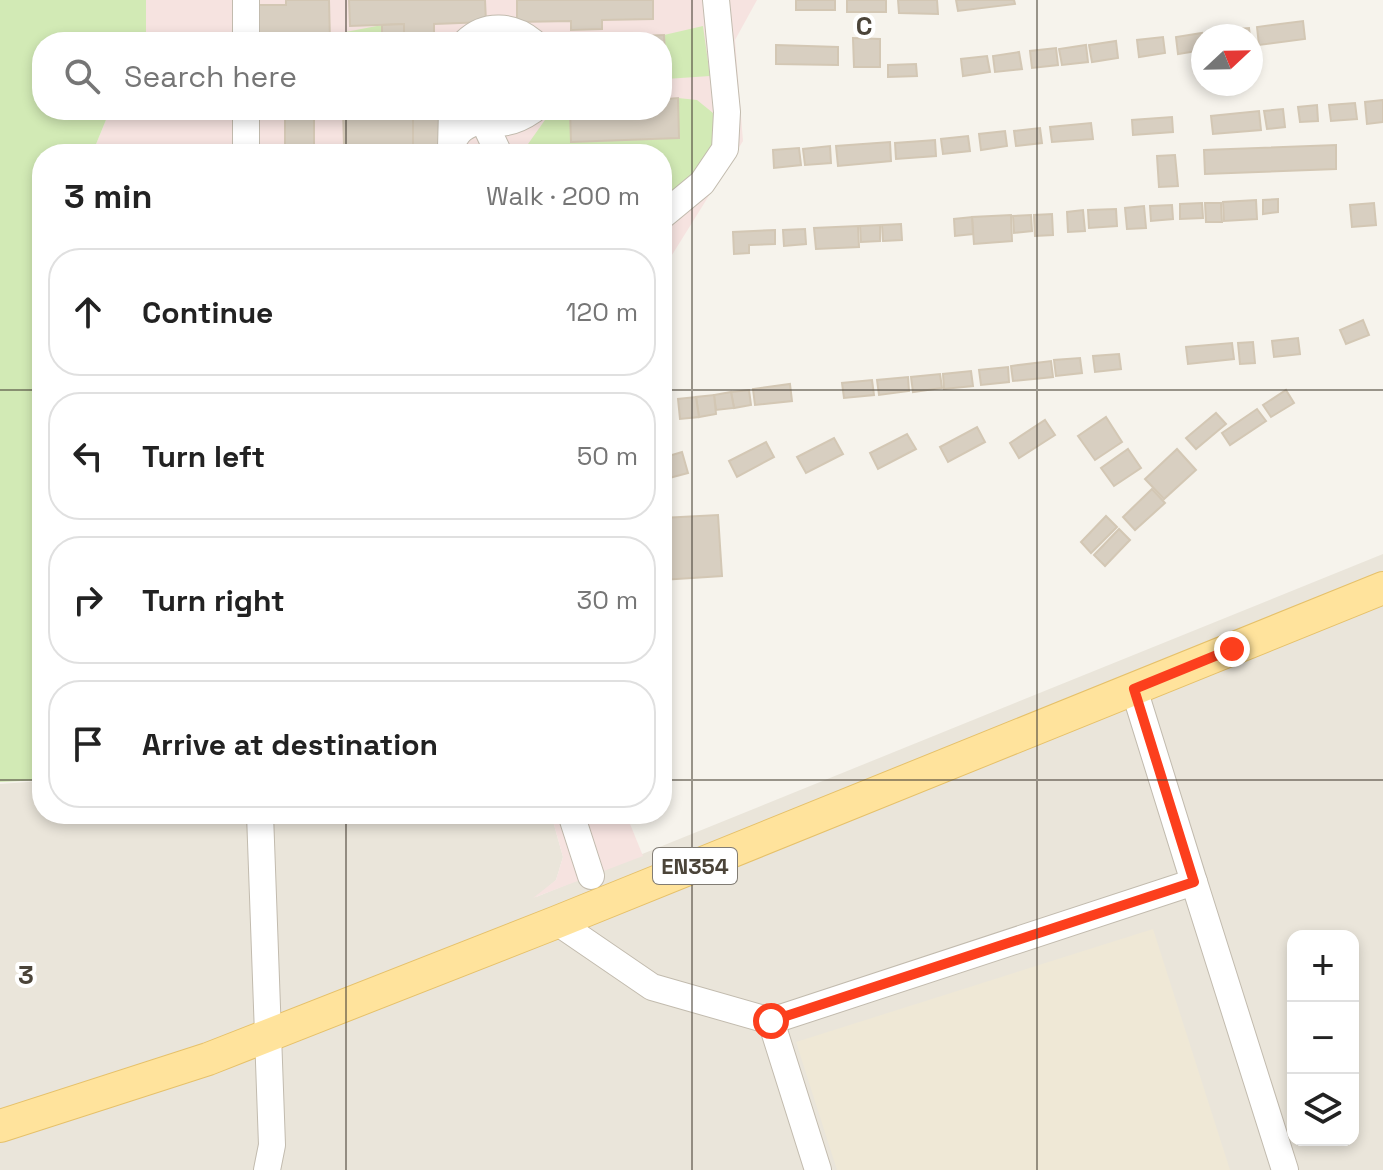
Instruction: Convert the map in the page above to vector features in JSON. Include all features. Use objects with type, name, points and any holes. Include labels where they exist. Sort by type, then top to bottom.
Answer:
[{"type":"main road","name":"EN354","points":[[0,1126],[208,1059],[557,922],[1383,588]]},
{"type":"street","points":[[246,0],[246,32]]},
{"type":"street","points":[[672,208],[702,183],[725,149],[727,112],[716,0]]},
{"type":"street","points":[[482,32],[501,28],[518,32]]},
{"type":"street","points":[[246,120],[246,144]]},
{"type":"street","points":[[452,120],[452,144]]},
{"type":"street","points":[[453,144],[455,135],[470,120]]},
{"type":"street","points":[[478,120],[494,144]]},
{"type":"street","points":[[492,120],[506,124],[515,120]]},
{"type":"street","points":[[508,144],[524,120]]},
{"type":"street","points":[[1134,689],[1285,1170]]},
{"type":"street","points":[[260,824],[272,1145],[267,1170]]},
{"type":"street","points":[[574,824],[591,876]]},
{"type":"street","points":[[557,922],[652,987],[771,1021],[1194,882]]},
{"type":"street","points":[[771,1021],[818,1170]]},
{"type":"shaded area","points":[[146,0],[757,0],[735,40],[743,141],[672,255],[672,144],[96,144],[106,120],[672,120],[672,32],[146,32]]},
{"type":"shaded area","points":[[1383,554],[1383,1170],[0,1170],[0,784],[32,782],[32,824],[554,824],[563,857],[556,880],[536,897]]},
{"type":"shaded area","points":[[554,824],[630,824],[643,856],[533,898],[556,880],[563,857]]},
{"type":"shaded area","points":[[1153,929],[1230,1170],[837,1170],[796,1042]]},
{"type":"green space","points":[[0,0],[146,0],[146,32],[32,32],[32,120],[106,120],[96,144],[32,144],[32,780],[0,782]]},
{"type":"green space","points":[[382,25],[382,32],[346,32]]},
{"type":"green space","points":[[703,26],[710,76],[672,79],[672,33]]},
{"type":"green space","points":[[678,98],[697,100],[713,113],[715,143],[695,175],[672,194],[672,144],[528,144],[545,120],[570,120],[571,141],[679,138]]},
{"type":"building","points":[[286,0],[329,0],[330,32],[258,32],[258,5],[286,5]]},
{"type":"building","points":[[349,0],[485,0],[486,22],[434,24],[434,32],[404,32],[404,24],[350,26]]},
{"type":"building","points":[[517,0],[653,0],[653,19],[602,20],[602,29],[571,30],[571,21],[517,22]]},
{"type":"building","points":[[796,0],[835,0],[835,10],[796,10]]},
{"type":"building","points":[[847,0],[886,0],[886,12],[847,12]]},
{"type":"building","points":[[898,0],[937,0],[938,14],[899,13]]},
{"type":"building","points":[[956,0],[1014,0],[1015,4],[958,11]]},
{"type":"building","points":[[1303,21],[1305,39],[1263,44],[1263,26]]},
{"type":"building","points":[[404,24],[404,32],[382,32],[382,25]]},
{"type":"building","points":[[1191,35],[1191,52],[1178,54],[1176,37]]},
{"type":"building","points":[[1163,37],[1165,53],[1139,57],[1137,40]]},
{"type":"building","points":[[853,38],[880,39],[880,67],[854,67]]},
{"type":"building","points":[[1116,41],[1118,58],[1092,62],[1089,45]]},
{"type":"building","points":[[776,45],[838,47],[838,65],[776,64]]},
{"type":"building","points":[[1086,45],[1088,62],[1062,65],[1059,49]]},
{"type":"building","points":[[1056,48],[1058,65],[1032,68],[1030,51]]},
{"type":"building","points":[[1019,52],[1022,69],[995,72],[993,56]]},
{"type":"building","points":[[987,56],[990,72],[963,76],[961,59]]},
{"type":"building","points":[[916,64],[917,76],[888,77],[888,65]]},
{"type":"building","points":[[678,98],[679,138],[571,142],[570,120],[672,120],[672,99]]},
{"type":"building","points":[[1383,100],[1383,122],[1367,124],[1365,102]]},
{"type":"building","points":[[1355,103],[1357,119],[1331,121],[1329,105]]},
{"type":"building","points":[[1317,105],[1318,121],[1300,122],[1298,107]]},
{"type":"building","points":[[1283,109],[1285,127],[1267,129],[1264,111]]},
{"type":"building","points":[[1259,111],[1261,130],[1213,134],[1211,116]]},
{"type":"building","points":[[1172,117],[1173,132],[1133,135],[1132,120]]},
{"type":"building","points":[[285,120],[314,120],[314,144],[285,144]]},
{"type":"building","points":[[343,120],[413,120],[413,144],[344,144]]},
{"type":"building","points":[[413,120],[444,120],[445,144],[413,144]]},
{"type":"building","points":[[1091,123],[1093,139],[1052,142],[1050,127]]},
{"type":"building","points":[[1040,128],[1042,143],[1016,146],[1014,131]]},
{"type":"building","points":[[1005,131],[1007,146],[981,150],[979,134]]},
{"type":"building","points":[[968,136],[970,151],[943,154],[941,139]]},
{"type":"building","points":[[935,140],[936,156],[896,159],[895,143]]},
{"type":"building","points":[[890,142],[891,161],[838,166],[836,146]]},
{"type":"building","points":[[1336,145],[1336,169],[1205,174],[1204,150]]},
{"type":"building","points":[[830,146],[831,163],[805,165],[803,149]]},
{"type":"building","points":[[799,148],[801,165],[774,168],[773,150]]},
{"type":"building","points":[[1175,155],[1178,186],[1159,187],[1157,156]]},
{"type":"building","points":[[1278,199],[1278,212],[1263,214],[1263,200]]},
{"type":"building","points":[[1256,200],[1257,219],[1224,221],[1223,202]]},
{"type":"building","points":[[1202,203],[1203,218],[1180,219],[1180,204]]},
{"type":"building","points":[[1205,203],[1221,203],[1222,222],[1206,222]]},
{"type":"building","points":[[1374,203],[1376,225],[1352,227],[1350,205]]},
{"type":"building","points":[[1172,205],[1173,219],[1151,221],[1150,206]]},
{"type":"building","points":[[1144,206],[1146,228],[1127,229],[1125,208]]},
{"type":"building","points":[[1116,209],[1117,226],[1089,228],[1088,210]]},
{"type":"building","points":[[1083,210],[1085,231],[1068,232],[1067,212]]},
{"type":"building","points":[[1052,214],[1053,235],[1035,236],[1034,215]]},
{"type":"building","points":[[1011,215],[1012,241],[974,244],[972,217]]},
{"type":"building","points":[[1031,215],[1032,231],[1014,233],[1013,216]]},
{"type":"building","points":[[972,217],[973,234],[955,236],[954,219]]},
{"type":"building","points":[[901,224],[902,240],[883,241],[882,225]]},
{"type":"building","points":[[880,225],[880,241],[861,242],[860,226]]},
{"type":"building","points":[[858,226],[859,247],[816,249],[814,228]]},
{"type":"building","points":[[805,229],[806,244],[784,246],[783,230]]},
{"type":"building","points":[[775,230],[775,244],[749,245],[749,253],[734,254],[733,232]]},
{"type":"building","points":[[1363,320],[1369,335],[1346,344],[1340,330]]},
{"type":"building","points":[[1298,338],[1300,354],[1274,357],[1272,341]]},
{"type":"building","points":[[1253,342],[1255,363],[1240,364],[1238,343]]},
{"type":"building","points":[[1232,343],[1234,359],[1188,364],[1186,347]]},
{"type":"building","points":[[1119,354],[1121,369],[1095,372],[1093,356]]},
{"type":"building","points":[[1080,358],[1082,373],[1056,376],[1054,360]]},
{"type":"building","points":[[1051,361],[1053,377],[1013,381],[1011,366]]},
{"type":"building","points":[[1008,367],[1009,382],[981,385],[979,370]]},
{"type":"building","points":[[971,371],[973,386],[944,389],[943,374]]},
{"type":"building","points":[[940,374],[942,388],[913,392],[911,377]]},
{"type":"building","points":[[908,377],[909,391],[879,395],[877,380]]},
{"type":"building","points":[[872,380],[874,395],[844,398],[842,383]]},
{"type":"building","points":[[790,384],[792,401],[755,405],[753,389]]},
{"type":"building","points":[[749,390],[751,405],[734,408],[731,392]]},
{"type":"building","points":[[1286,390],[1294,403],[1271,417],[1263,405]]},
{"type":"building","points":[[731,392],[734,408],[716,410],[714,395]]},
{"type":"building","points":[[714,395],[716,414],[699,417],[696,397]]},
{"type":"building","points":[[696,397],[699,417],[680,419],[678,399]]},
{"type":"building","points":[[1257,409],[1266,421],[1230,445],[1222,433]]},
{"type":"building","points":[[1216,413],[1226,424],[1196,449],[1186,438]]},
{"type":"building","points":[[1106,417],[1122,442],[1095,460],[1078,436]]},
{"type":"building","points":[[1045,420],[1055,435],[1019,458],[1010,443]]},
{"type":"building","points":[[977,427],[985,442],[948,462],[940,447]]},
{"type":"building","points":[[907,434],[916,449],[878,469],[870,453]]},
{"type":"building","points":[[834,438],[843,454],[806,473],[797,457]]},
{"type":"building","points":[[766,442],[774,457],[737,477],[729,461]]},
{"type":"building","points":[[1128,449],[1141,468],[1114,486],[1101,468]]},
{"type":"building","points":[[1177,449],[1196,470],[1164,499],[1145,479]]},
{"type":"building","points":[[682,452],[688,473],[672,477],[672,455]]},
{"type":"building","points":[[1152,489],[1165,503],[1135,530],[1123,517]]},
{"type":"building","points":[[718,515],[722,576],[672,579],[672,517]]},
{"type":"building","points":[[1106,516],[1117,527],[1091,553],[1081,542]]},
{"type":"building","points":[[1119,529],[1130,540],[1105,566],[1094,555]]},
{"type":"route","points":[[771,1021],[1194,882],[1134,689],[1232,649]]}]
